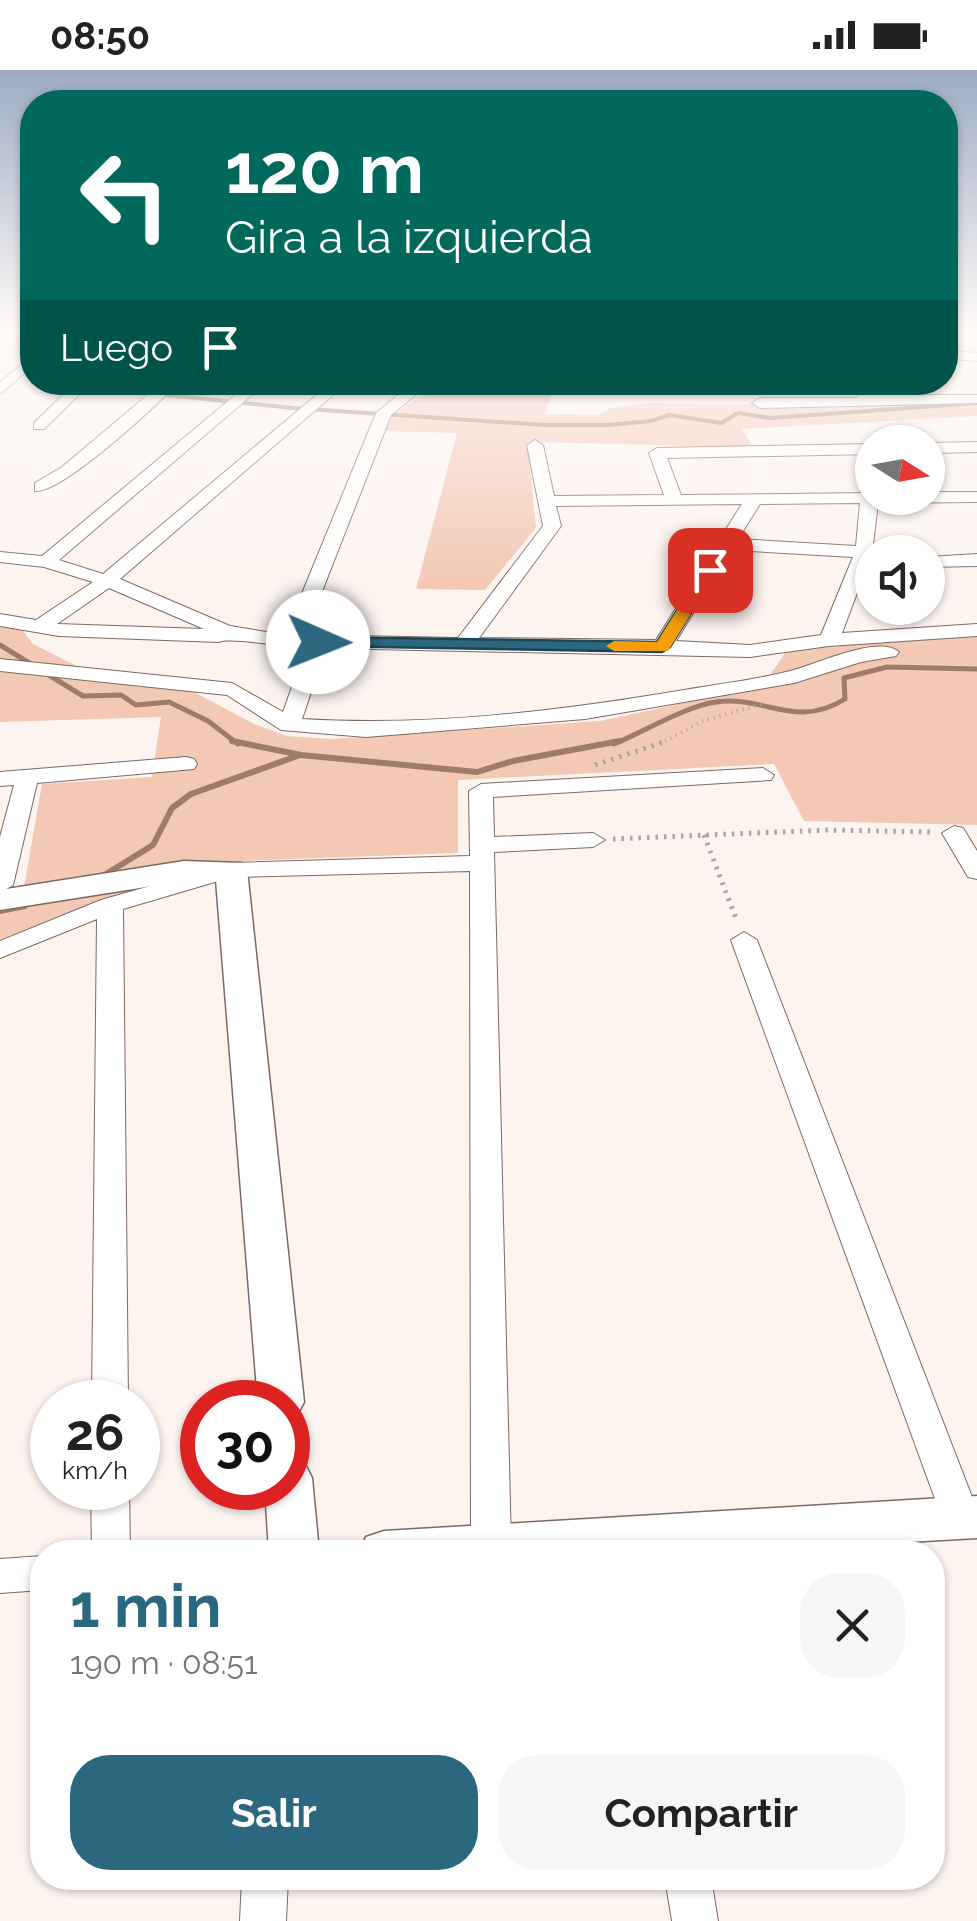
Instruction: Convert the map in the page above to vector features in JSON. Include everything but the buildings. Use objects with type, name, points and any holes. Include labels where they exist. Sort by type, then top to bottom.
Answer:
[{"type":"street","points":[[38,426],[51,413]]},
{"type":"street","points":[[41,487],[68,470],[135,413]]},
{"type":"street","points":[[46,562],[223,413]]},
{"type":"street","points":[[41,626],[107,581],[304,413]]},
{"type":"street","points":[[293,641],[384,413]]},
{"type":"street","points":[[464,645],[552,526],[535,445]]},
{"type":"street","points":[[945,447],[977,446]]},
{"type":"street","points":[[674,500],[657,453],[855,449]]},
{"type":"street","points":[[945,498],[977,497]]},
{"type":"street","points":[[544,501],[855,499]]},
{"type":"street","points":[[662,647],[753,501]]},
{"type":"street","points":[[726,544],[855,558]]},
{"type":"street","points":[[0,557],[46,562],[107,581],[245,638]]},
{"type":"street","points":[[945,561],[977,560]]},
{"type":"street","points":[[829,640],[855,584]]},
{"type":"street","points":[[0,620],[41,626],[293,641],[750,651],[829,640],[977,634]]},
{"type":"street","points":[[0,664],[232,689],[289,725],[366,730],[585,714],[794,677],[858,656],[977,634]]},
{"type":"street","points":[[289,725],[318,642]]},
{"type":"street","points":[[0,779],[186,764]]},
{"type":"street","points":[[491,1540],[481,791],[763,774]]},
{"type":"street","points":[[0,885],[26,777]]},
{"type":"street","points":[[966,833],[977,872]]},
{"type":"street","points":[[0,900],[184,872],[482,854],[593,840]]},
{"type":"street","points":[[0,950],[110,905],[231,870]]},
{"type":"street","points":[[231,870],[278,1380]]},
{"type":"street","points":[[110,905],[110,1380]]},
{"type":"street","points":[[691,1540],[969,1517],[744,940]]},
{"type":"street","points":[[110,1510],[110,1540]]},
{"type":"street","points":[[291,1510],[293,1540]]},
{"type":"street","points":[[0,1576],[30,1574]]},
{"type":"street","points":[[263,1921],[264,1890]]},
{"type":"street","points":[[690,1890],[696,1921]]},
{"type":"path","points":[[558,786],[607,758],[642,751],[703,721],[782,698],[794,677]]},
{"type":"path","points":[[593,840],[828,830],[966,833]]},
{"type":"path","points":[[704,835],[744,940]]},
{"type":"shaded area","points":[[397,413],[977,413],[742,429],[753,447],[528,442],[536,528],[485,590],[416,589],[457,433],[383,431]]},
{"type":"shaded area","points":[[0,626],[21,628],[33,644],[110,683],[192,691],[254,724],[287,736],[332,739],[600,721],[763,686],[787,650],[977,635],[977,825],[804,821],[774,764],[458,780],[458,853],[185,863],[24,887],[42,784],[152,777],[161,717],[0,722]]},
{"type":"shaded area","points":[[159,883],[106,899],[0,940],[0,908]]},
{"type":"waterway","points":[[373,413],[545,425],[608,425],[651,421],[669,415],[721,423],[737,413]]},
{"type":"waterway","points":[[741,413],[771,418],[834,413]]},
{"type":"waterway","points":[[0,645],[83,696],[121,695],[136,705],[169,702],[208,721],[235,742]]},
{"type":"waterway","points":[[614,744],[704,704],[734,701],[811,712],[845,699],[844,678],[887,667],[977,669]]},
{"type":"waterway","points":[[235,742],[301,755],[477,772],[513,761],[620,741]]},
{"type":"waterway","points":[[98,879],[153,845],[172,808],[191,794],[300,755]]},
{"type":"waterway","points":[[0,911],[25,906]]},
{"type":"slow traffic","points":[[614,646],[662,647],[683,614]]},
{"type":"route","points":[[318,642],[662,647],[710,570]]}]
